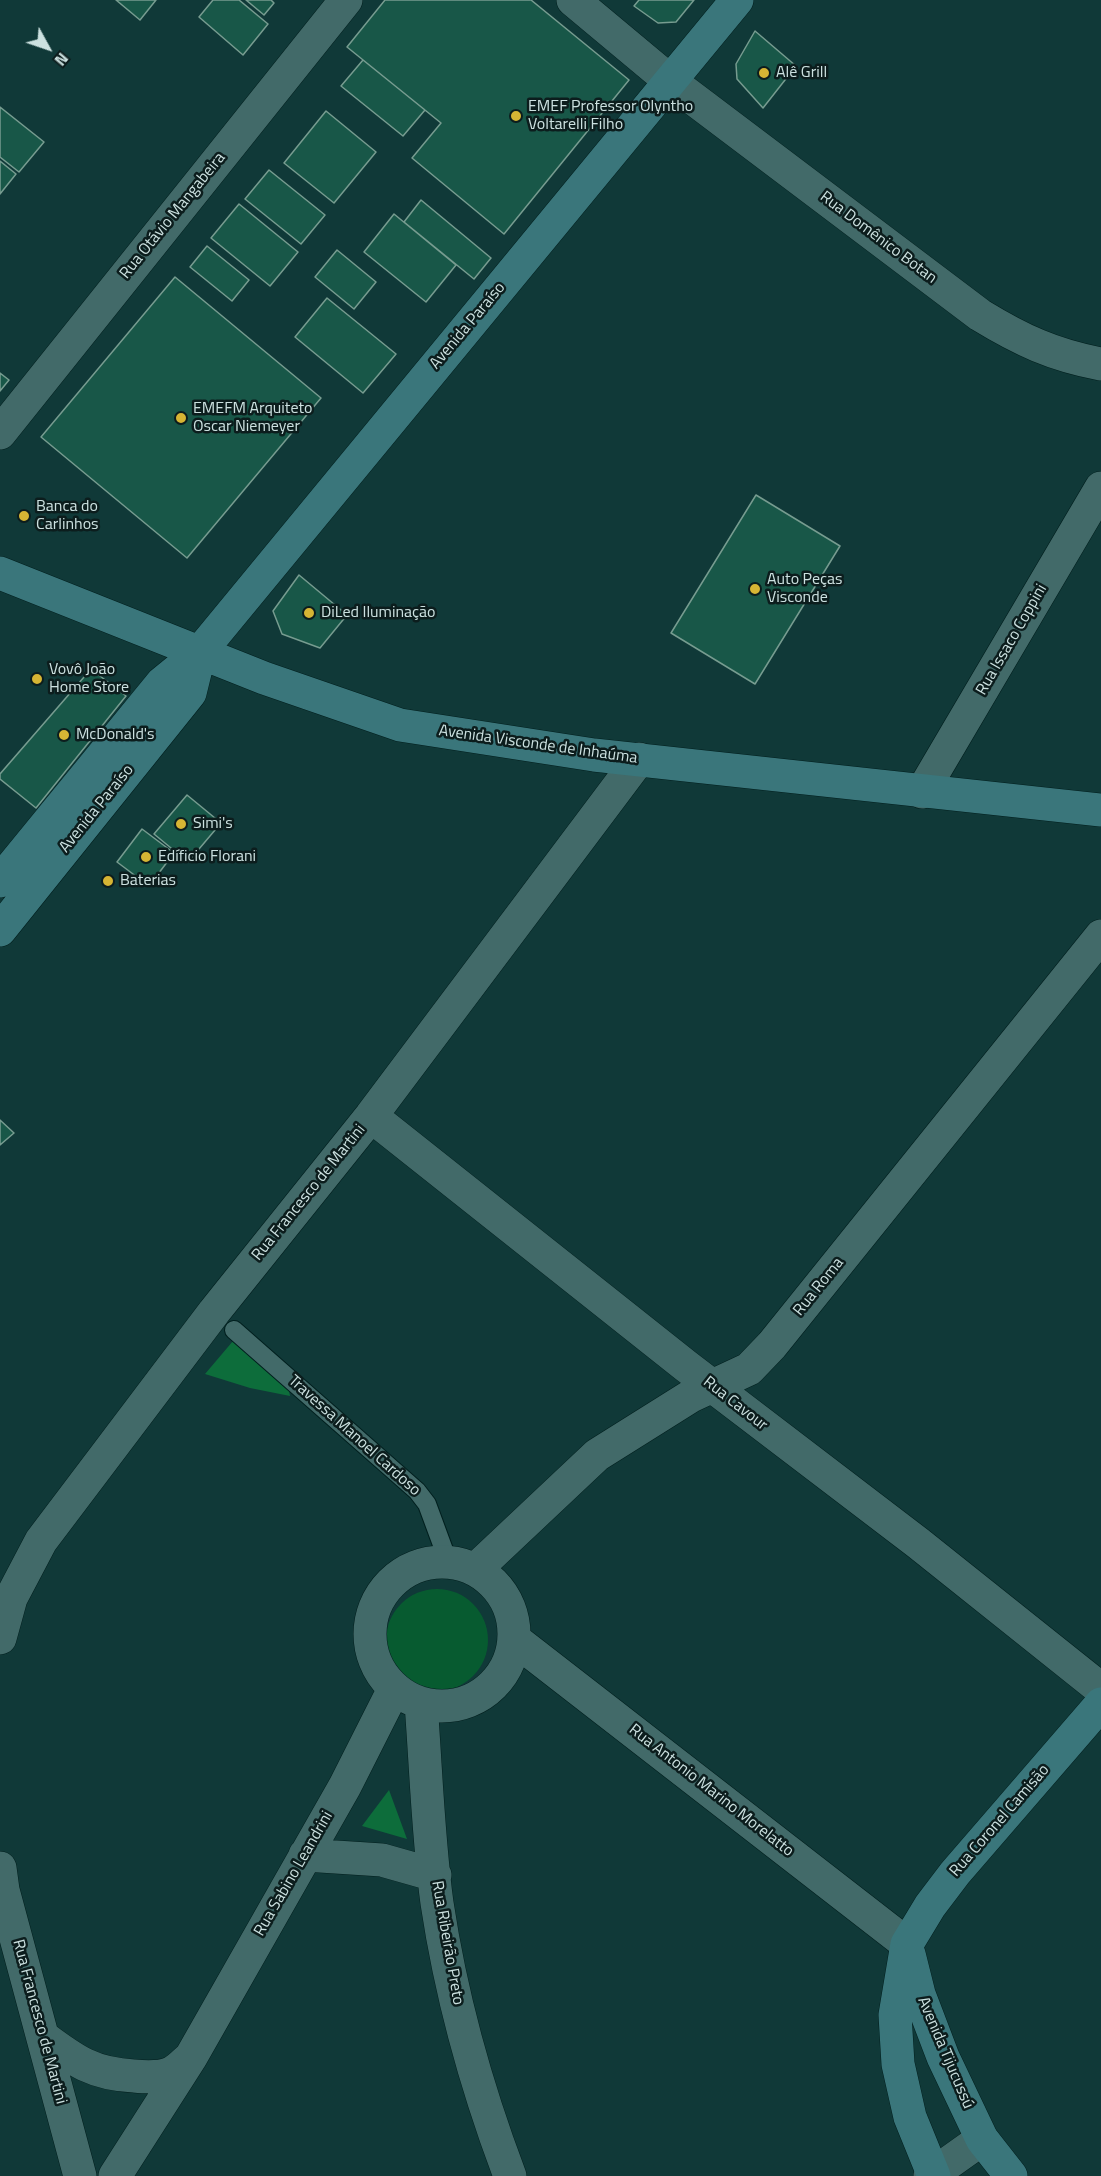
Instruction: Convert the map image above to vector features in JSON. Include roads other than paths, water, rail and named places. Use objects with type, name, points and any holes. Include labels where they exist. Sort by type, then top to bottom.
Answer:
[{"type":"main road","name":"Avenida Paraíso","points":[[0,881],[162,683],[200,652],[737,0]]},
{"type":"main road","name":"Avenida Visconde de Inhaúma","points":[[0,573],[264,678],[400,725],[511,743],[639,759],[1101,810]]},
{"type":"main road","name":"Avenida Paraíso","points":[[0,930],[190,693],[200,652]]},
{"type":"main road","name":"Rua Coronel Camisão","points":[[907,1944],[930,1906],[955,1873],[1101,1704]]},
{"type":"main road","name":"Avenida Tijucussú","points":[[907,1944],[919,1994],[943,2057],[982,2139],[1011,2176]]},
{"type":"main road","name":"Avenida Tijucussú","points":[[907,1944],[895,2015],[898,2064],[910,2117],[932,2175]]},
{"type":"street","name":"Rua Otávio Mangabeira","points":[[0,433],[346,0]]},
{"type":"street","name":"Rua Domênico Botan","points":[[573,0],[670,81],[980,315],[1023,342],[1076,359],[1101,364]]},
{"type":"street","name":"Rua Issaco Coppini","points":[[922,792],[1101,488]]},
{"type":"street","name":"Rua Francesco de Martini","points":[[0,1638],[11,1598],[41,1541],[214,1312],[371,1116],[639,759]]},
{"type":"street","name":"Rua Roma","points":[[462,1565],[597,1455],[669,1409],[749,1369],[772,1345],[1101,936]]},
{"type":"street","name":"Rua Cavour","points":[[371,1116],[713,1388],[918,1543],[1101,1689]]},
{"type":"street","points":[[422,1563],[462,1565],[498,1587],[512,1611],[514,1639],[508,1664],[493,1685],[472,1700],[446,1706],[407,1696],[378,1668],[369,1644],[371,1617],[381,1594],[399,1575],[422,1563]]},
{"type":"street","name":"Rua Antonio Marino Morelatto","points":[[514,1639],[907,1944]]},
{"type":"street","name":"Rua Sabino Leandrini","points":[[115,2176],[191,2057],[345,1786],[407,1696]]},
{"type":"street","name":"Rua Ribeirão Preto","points":[[407,1696],[435,1875],[437,1903],[464,2032],[491,2127],[510,2176]]},
{"type":"street","points":[[305,1855],[382,1860],[435,1875]]},
{"type":"street","name":"Rua Francesco de Martini","points":[[0,1868],[3,1890],[80,2176]]},
{"type":"street","name":"Rua Sabino Leandrini","points":[[43,2037],[77,2062],[96,2071],[118,2075],[148,2077],[172,2073],[191,2057]]},
{"type":"street","points":[[932,2175],[982,2139]]},
{"type":"lane","name":"Travessa Manoel Cardoso","points":[[234,1330],[417,1491],[462,1565]]},
{"type":"place","name":"Alê Grill","points":[[764,73]]},
{"type":"place","name":"EMEF Professor Olyntho Voltarelli Filho","points":[[516,116]]},
{"type":"place","name":"EMEFM Arquiteto Oscar Niemeyer","points":[[181,418]]},
{"type":"place","name":"Banca do Carlinhos","points":[[24,516]]},
{"type":"place","name":"Auto Peças Visconde","points":[[755,589]]},
{"type":"place","name":"DiLed Iluminação","points":[[309,613]]},
{"type":"place","name":"Vovô João Home Store","points":[[37,679]]},
{"type":"place","name":"McDonald's","points":[[64,735]]},
{"type":"place","name":"Simi's","points":[[181,824]]},
{"type":"place","name":"Edíficio Florani","points":[[146,857]]},
{"type":"place","name":"Baterias","points":[[108,881]]}]
